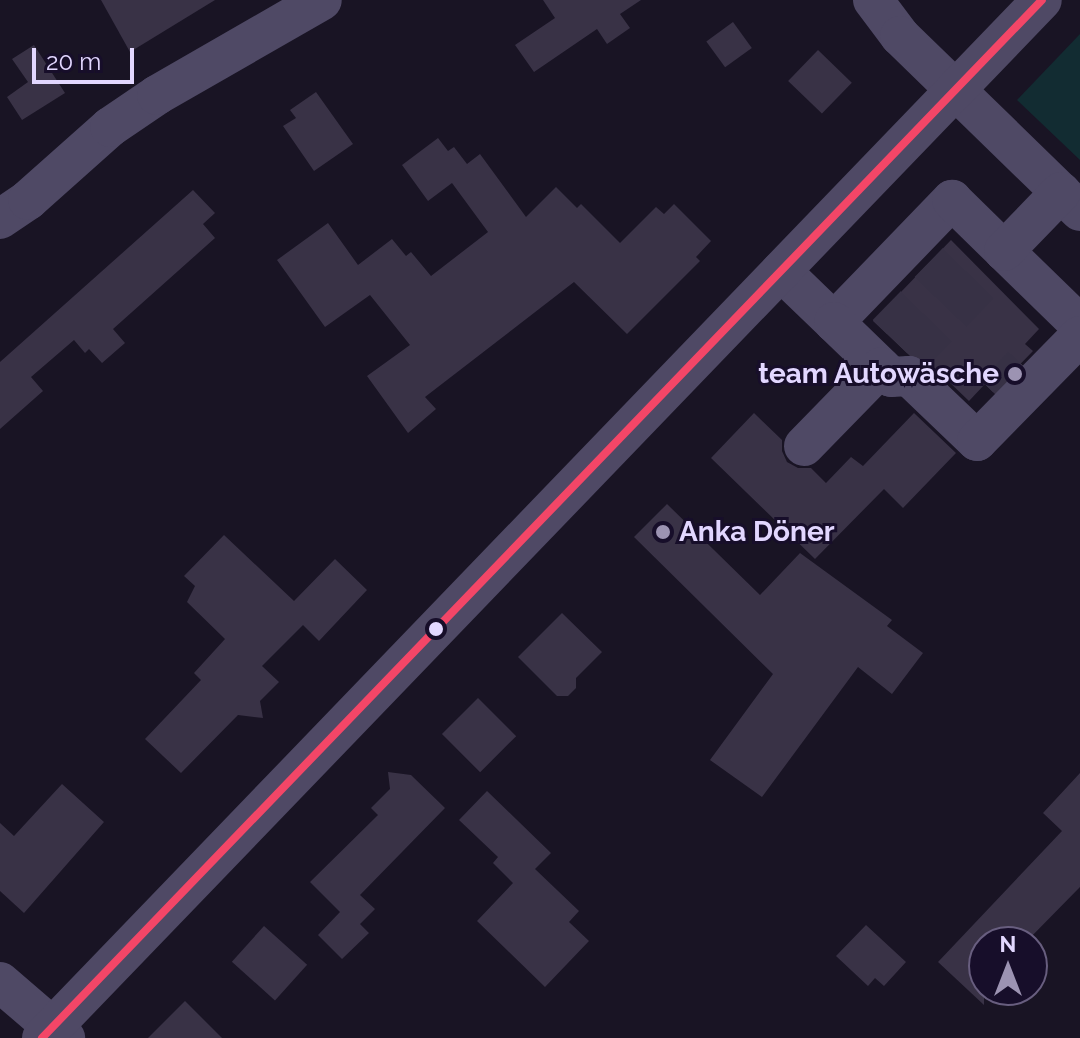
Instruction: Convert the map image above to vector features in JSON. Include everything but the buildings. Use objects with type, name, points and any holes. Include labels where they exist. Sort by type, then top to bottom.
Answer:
[{"type":"street","points":[[0,219],[28,200],[110,127],[322,0]]},
{"type":"street","points":[[873,0],[900,36],[1070,202],[990,254]]},
{"type":"street","points":[[0,982],[53,1034],[1042,0]]},
{"type":"street","points":[[834,322],[952,200],[990,254],[1077,325]]},
{"type":"street","points":[[781,271],[834,322],[909,376],[977,441],[1077,325]]},
{"type":"street","points":[[1034,353],[1077,325]]},
{"type":"street","points":[[804,446],[887,358]]},
{"type":"street","points":[[962,427],[995,394]]},
{"type":"green space","points":[[1080,34],[1080,160],[1017,100]]},
{"type":"tunnel","points":[[887,334],[965,254]]},
{"type":"tunnel","points":[[910,356],[988,276]]},
{"type":"tunnel","points":[[995,394],[1034,353]]},
{"type":"transit line","points":[[42,1038],[1042,0]]},
{"type":"place","name":"team Autowäsche","points":[[1015,374]]},
{"type":"place","name":"Anka Döner","points":[[663,532]]}]
